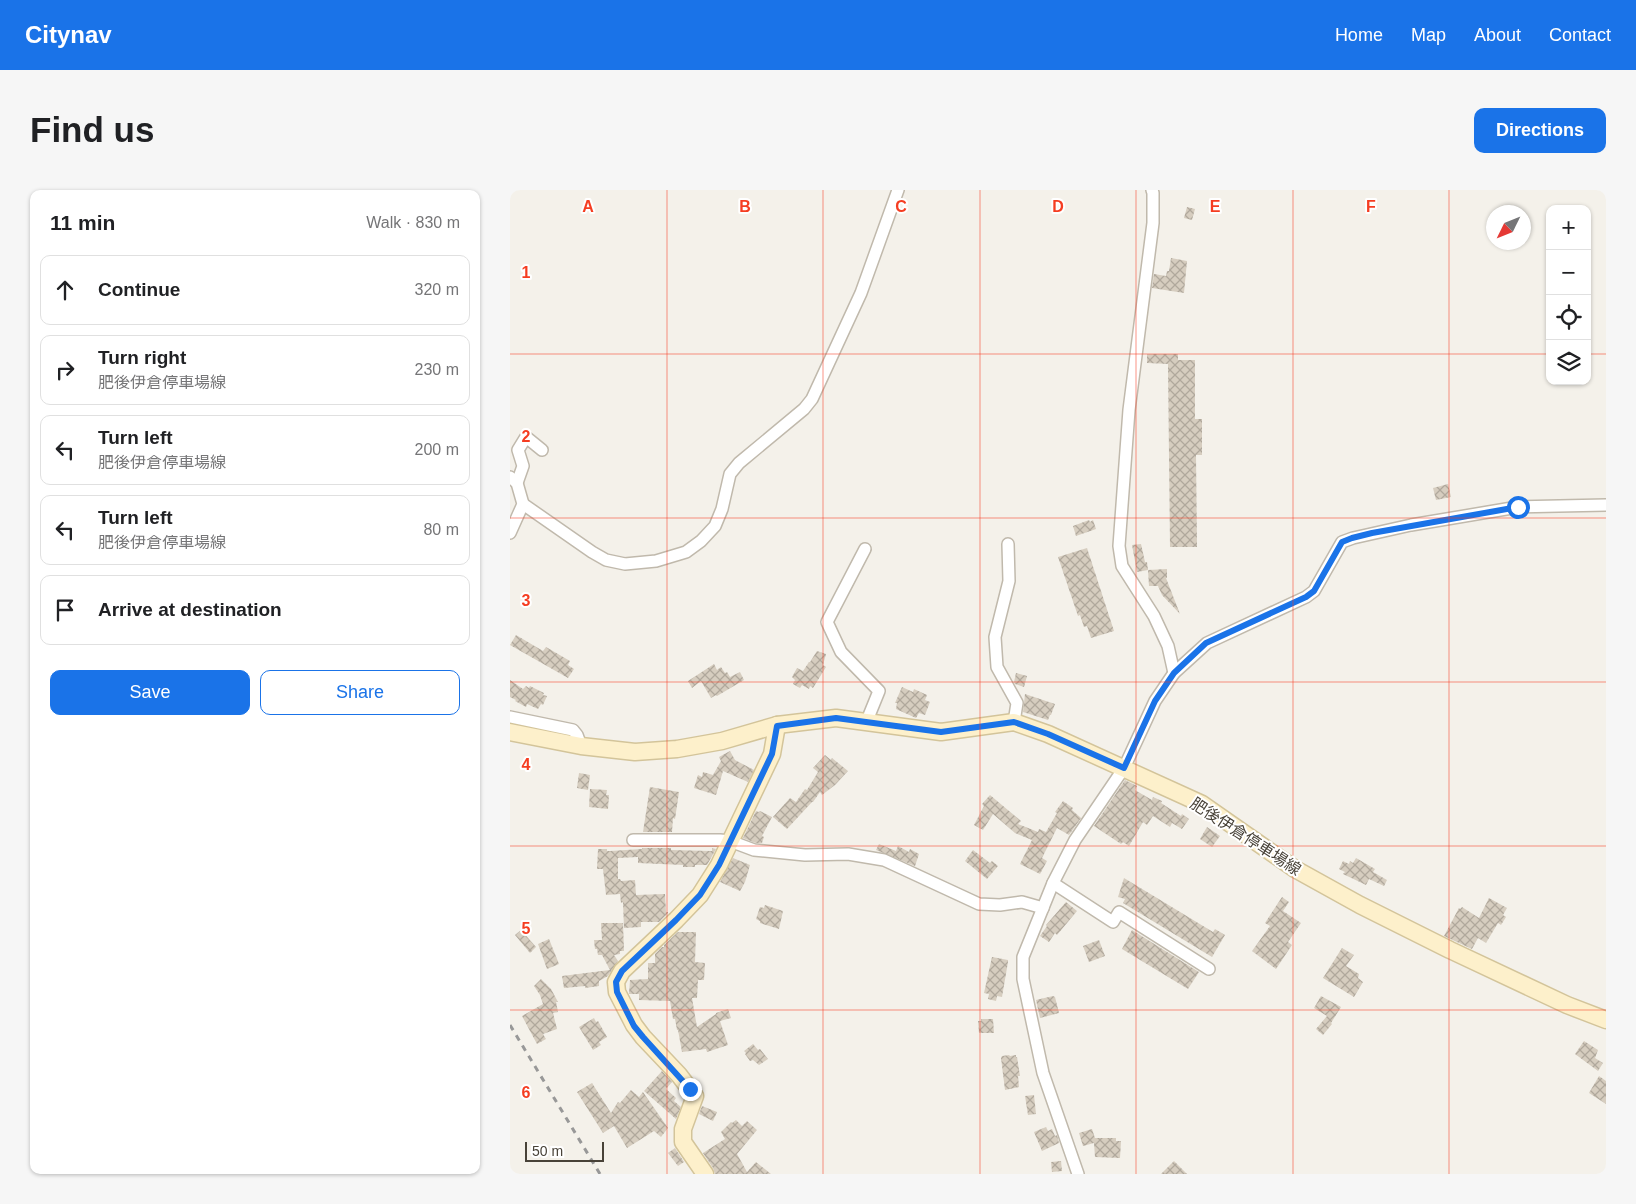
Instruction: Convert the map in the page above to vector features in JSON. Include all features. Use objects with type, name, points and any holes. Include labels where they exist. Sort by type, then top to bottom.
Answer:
[{"type":"main road","name":"肥後伊倉停車場線","points":[[510,732],[581,746],[635,752],[677,750],[722,741],[777,726],[836,718],[941,732],[1014,722],[1048,734],[1202,804],[1295,869],[1387,919],[1567,1005],[1606,1020]]},
{"type":"main road","points":[[705,1174],[683,1142],[683,1129],[695,1096],[679,1075],[634,1026],[617,992],[616,982],[622,971],[700,895],[719,865],[772,754],[777,726]]},
{"type":"street","points":[[542,450],[526,437],[518,450],[523,466],[514,480],[523,504],[606,560],[625,564],[656,562],[686,552],[701,541],[714,526],[722,509],[730,474],[739,463],[804,409],[812,399],[861,293],[898,190]]},
{"type":"street","points":[[1152,190],[1153,223],[1129,410],[1119,546],[1122,566],[1154,616],[1168,646],[1174,673]]},
{"type":"street","points":[[510,533],[523,504]]},
{"type":"street","points":[[1078,1174],[1043,1072],[1023,979],[1023,957],[1053,883],[1075,840],[1124,768],[1155,701],[1174,673],[1206,643],[1306,597],[1314,591],[1342,542],[1352,538],[1518,507],[1606,505]]},
{"type":"street","points":[[1008,544],[1009,582],[995,638],[997,667],[1017,704],[1014,722]]},
{"type":"street","points":[[865,549],[827,622],[841,652],[879,691],[866,723]]},
{"type":"street","points":[[510,717],[573,730],[581,746]]},
{"type":"street","points":[[634,840],[730,841],[754,850],[805,855],[848,854],[884,860],[979,904],[1000,905],[1022,902],[1043,908]]},
{"type":"street","points":[[1053,883],[1113,922],[1119,912],[1209,968]]},
{"type":"building","points":[[1187,207],[1195,209],[1192,220],[1184,218]]},
{"type":"building","points":[[1171,258],[1187,261],[1184,293],[1152,288],[1154,274],[1166,276],[1167,271],[1169,271]]},
{"type":"building","points":[[1147,354],[1178,354],[1178,360],[1195,360],[1195,419],[1202,419],[1202,455],[1196,455],[1197,547],[1170,547],[1168,364],[1147,363]]},
{"type":"building","points":[[1448,484],[1451,497],[1436,500],[1433,488]]},
{"type":"building","points":[[1089,520],[1090,522],[1093,520],[1096,529],[1076,536],[1073,526]]},
{"type":"building","points":[[1141,544],[1148,570],[1137,572],[1132,545]]},
{"type":"building","points":[[1087,548],[1114,631],[1091,638],[1087,626],[1084,627],[1080,615],[1078,616],[1058,557]]},
{"type":"building","points":[[1167,569],[1166,578],[1180,614],[1162,595],[1158,586],[1149,586],[1148,570]]},
{"type":"building","points":[[516,635],[543,651],[546,647],[570,661],[568,665],[574,669],[568,678],[510,645]]},
{"type":"building","points":[[817,651],[826,654],[823,665],[826,667],[813,688],[810,686],[809,689],[802,685],[800,688],[793,684],[795,680],[792,677],[797,668],[803,671]]},
{"type":"building","points":[[714,664],[717,670],[721,667],[730,677],[740,672],[744,680],[711,698],[701,681],[692,688],[688,681]]},
{"type":"building","points":[[1016,673],[1027,676],[1024,687],[1015,684]]},
{"type":"building","points":[[510,680],[523,689],[526,686],[529,688],[530,686],[544,693],[543,695],[547,696],[543,705],[541,704],[538,709],[527,704],[526,707],[515,701],[510,697]]},
{"type":"building","points":[[902,687],[913,692],[914,689],[927,695],[925,700],[930,702],[925,715],[919,713],[916,718],[896,709],[897,703],[895,703]]},
{"type":"building","points":[[1025,694],[1055,704],[1048,720],[1023,712]]},
{"type":"building","points":[[730,751],[735,760],[754,770],[748,782],[723,771],[716,795],[694,788],[698,775],[702,777],[703,772],[713,775],[721,761],[719,757]]},
{"type":"building","points":[[825,755],[831,760],[832,758],[848,771],[822,795],[820,792],[787,829],[773,817],[790,798],[796,802],[805,789],[807,790],[818,772],[813,768]]},
{"type":"building","points":[[579,773],[590,775],[588,790],[577,788]]},
{"type":"building","points":[[1125,780],[1137,786],[1135,790],[1152,800],[1153,797],[1162,801],[1161,803],[1189,819],[1182,829],[1172,823],[1170,827],[1153,816],[1147,825],[1143,822],[1129,846],[1123,842],[1121,844],[1094,826]]},
{"type":"building","points":[[650,787],[679,792],[672,832],[643,832]]},
{"type":"building","points":[[590,789],[607,790],[606,795],[609,795],[608,809],[589,807]]},
{"type":"building","points":[[990,795],[1021,821],[1018,824],[1038,832],[1039,829],[1046,832],[1057,813],[1055,812],[1063,801],[1073,808],[1072,810],[1081,818],[1069,835],[1057,828],[1042,858],[1047,861],[1040,874],[1020,864],[1032,840],[1015,833],[993,814],[983,830],[974,825],[984,806],[982,804]]},
{"type":"building","points":[[756,811],[772,817],[762,836],[764,837],[762,843],[756,843],[743,838]]},
{"type":"building","points":[[1207,827],[1220,836],[1212,847],[1200,839]]},
{"type":"building","points":[[879,844],[896,851],[898,846],[909,852],[910,849],[919,854],[915,866],[876,850]]},
{"type":"building","points":[[642,848],[712,851],[712,848],[716,849],[707,865],[695,865],[695,867],[638,863],[638,857],[618,858],[618,879],[621,881],[635,880],[636,895],[665,894],[666,912],[668,912],[659,922],[641,922],[641,927],[624,928],[623,902],[621,903],[620,894],[606,895],[603,869],[597,869],[598,849],[610,851]]},
{"type":"building","points":[[973,850],[990,863],[992,861],[998,866],[987,879],[965,861]]},
{"type":"building","points":[[733,858],[750,865],[740,891],[720,882]]},
{"type":"building","points":[[1356,858],[1375,869],[1373,872],[1387,880],[1384,886],[1369,879],[1366,885],[1343,874],[1345,872],[1339,869],[1343,861],[1349,864],[1350,861],[1353,863]]},
{"type":"building","points":[[1124,878],[1213,932],[1215,929],[1225,935],[1212,957],[1123,903],[1125,899],[1118,897]]},
{"type":"building","points":[[1282,897],[1289,902],[1283,911],[1301,923],[1288,942],[1292,945],[1276,969],[1252,951],[1270,926],[1265,923]]},
{"type":"building","points":[[1489,898],[1507,908],[1503,915],[1506,917],[1501,925],[1498,923],[1486,943],[1478,938],[1472,949],[1444,936],[1459,908],[1462,907],[1479,918]]},
{"type":"building","points":[[1066,902],[1077,911],[1057,935],[1055,933],[1049,942],[1040,936],[1046,925]]},
{"type":"building","points":[[765,905],[783,911],[779,929],[760,923],[756,919],[760,907],[764,908]]},
{"type":"building","points":[[601,923],[623,923],[624,951],[614,955],[618,961],[608,976],[599,981],[599,986],[564,988],[562,976],[610,970],[602,955],[598,955],[597,949],[595,949],[594,940],[602,940]]},
{"type":"building","points":[[521,930],[536,947],[530,953],[515,935]]},
{"type":"building","points":[[1132,930],[1199,972],[1188,989],[1122,949]]},
{"type":"building","points":[[678,932],[696,932],[695,962],[705,963],[704,980],[698,980],[697,998],[692,998],[697,1027],[716,1013],[728,1009],[731,1018],[720,1021],[728,1045],[707,1052],[706,1049],[682,1052],[670,1001],[639,1000],[639,994],[629,994],[630,980],[648,979],[648,963],[655,963],[655,954]]},
{"type":"building","points":[[549,939],[559,964],[547,969],[538,944]]},
{"type":"building","points":[[1099,940],[1105,956],[1089,962],[1083,946]]},
{"type":"building","points":[[1342,948],[1354,955],[1346,966],[1359,974],[1358,978],[1363,982],[1354,997],[1323,978]]},
{"type":"building","points":[[992,957],[1008,960],[1002,997],[997,996],[996,1001],[988,999],[989,994],[984,993]]},
{"type":"building","points":[[541,979],[551,989],[558,1002],[556,1002],[558,1012],[553,1013],[557,1029],[543,1034],[546,1039],[537,1044],[522,1016],[543,1004],[534,986]]},
{"type":"building","points":[[1321,996],[1341,1007],[1332,1024],[1323,1035],[1316,1029],[1327,1016],[1314,1008]]},
{"type":"building","points":[[1055,997],[1059,1013],[1040,1018],[1036,1000]]},
{"type":"building","points":[[594,1018],[596,1022],[598,1021],[607,1037],[599,1042],[601,1045],[593,1050],[579,1027]]},
{"type":"building","points":[[981,1019],[993,1019],[994,1033],[979,1033],[978,1021],[981,1021]]},
{"type":"building","points":[[1584,1041],[1598,1050],[1595,1058],[1603,1063],[1598,1071],[1575,1054]]},
{"type":"building","points":[[753,1044],[768,1059],[759,1065],[753,1060],[750,1061],[744,1051]]},
{"type":"building","points":[[1016,1055],[1017,1057],[1020,1076],[1018,1076],[1019,1087],[1005,1090],[1001,1058],[1002,1056]]},
{"type":"building","points":[[662,1071],[672,1082],[666,1089],[676,1098],[674,1101],[681,1107],[676,1119],[644,1091]]},
{"type":"building","points":[[1599,1076],[1606,1081],[1606,1104],[1589,1093]]},
{"type":"building","points":[[592,1083],[611,1113],[618,1102],[620,1103],[631,1090],[639,1097],[643,1092],[668,1128],[661,1137],[654,1131],[627,1148],[614,1126],[603,1133],[577,1092]]},
{"type":"building","points":[[1034,1095],[1036,1114],[1028,1115],[1025,1096]]},
{"type":"building","points":[[702,1106],[717,1112],[713,1121],[699,1114]]},
{"type":"building","points":[[736,1120],[742,1126],[747,1121],[757,1130],[737,1154],[747,1172],[756,1162],[771,1174],[715,1174],[703,1153],[725,1139],[721,1132],[731,1122]]},
{"type":"building","points":[[1046,1127],[1048,1131],[1052,1129],[1055,1136],[1057,1135],[1059,1143],[1042,1151],[1034,1132]]},
{"type":"building","points":[[1092,1129],[1095,1138],[1116,1138],[1116,1141],[1121,1141],[1120,1158],[1095,1157],[1094,1143],[1083,1146],[1079,1133]]},
{"type":"building","points":[[675,1148],[684,1162],[678,1166],[668,1153]]},
{"type":"building","points":[[1061,1161],[1062,1171],[1052,1172],[1051,1162]]},
{"type":"building","points":[[1174,1161],[1187,1174],[1161,1174]]},
{"type":"railway","points":[[510,1025],[600,1174]]},
{"type":"route","points":[[690,1089],[634,1026],[617,992],[616,982],[622,971],[700,895],[719,865],[772,754],[777,726],[836,718],[941,732],[1014,722],[1048,734],[1124,768],[1155,701],[1174,673],[1206,643],[1306,597],[1314,591],[1342,542],[1372,533],[1518,507]]}]
